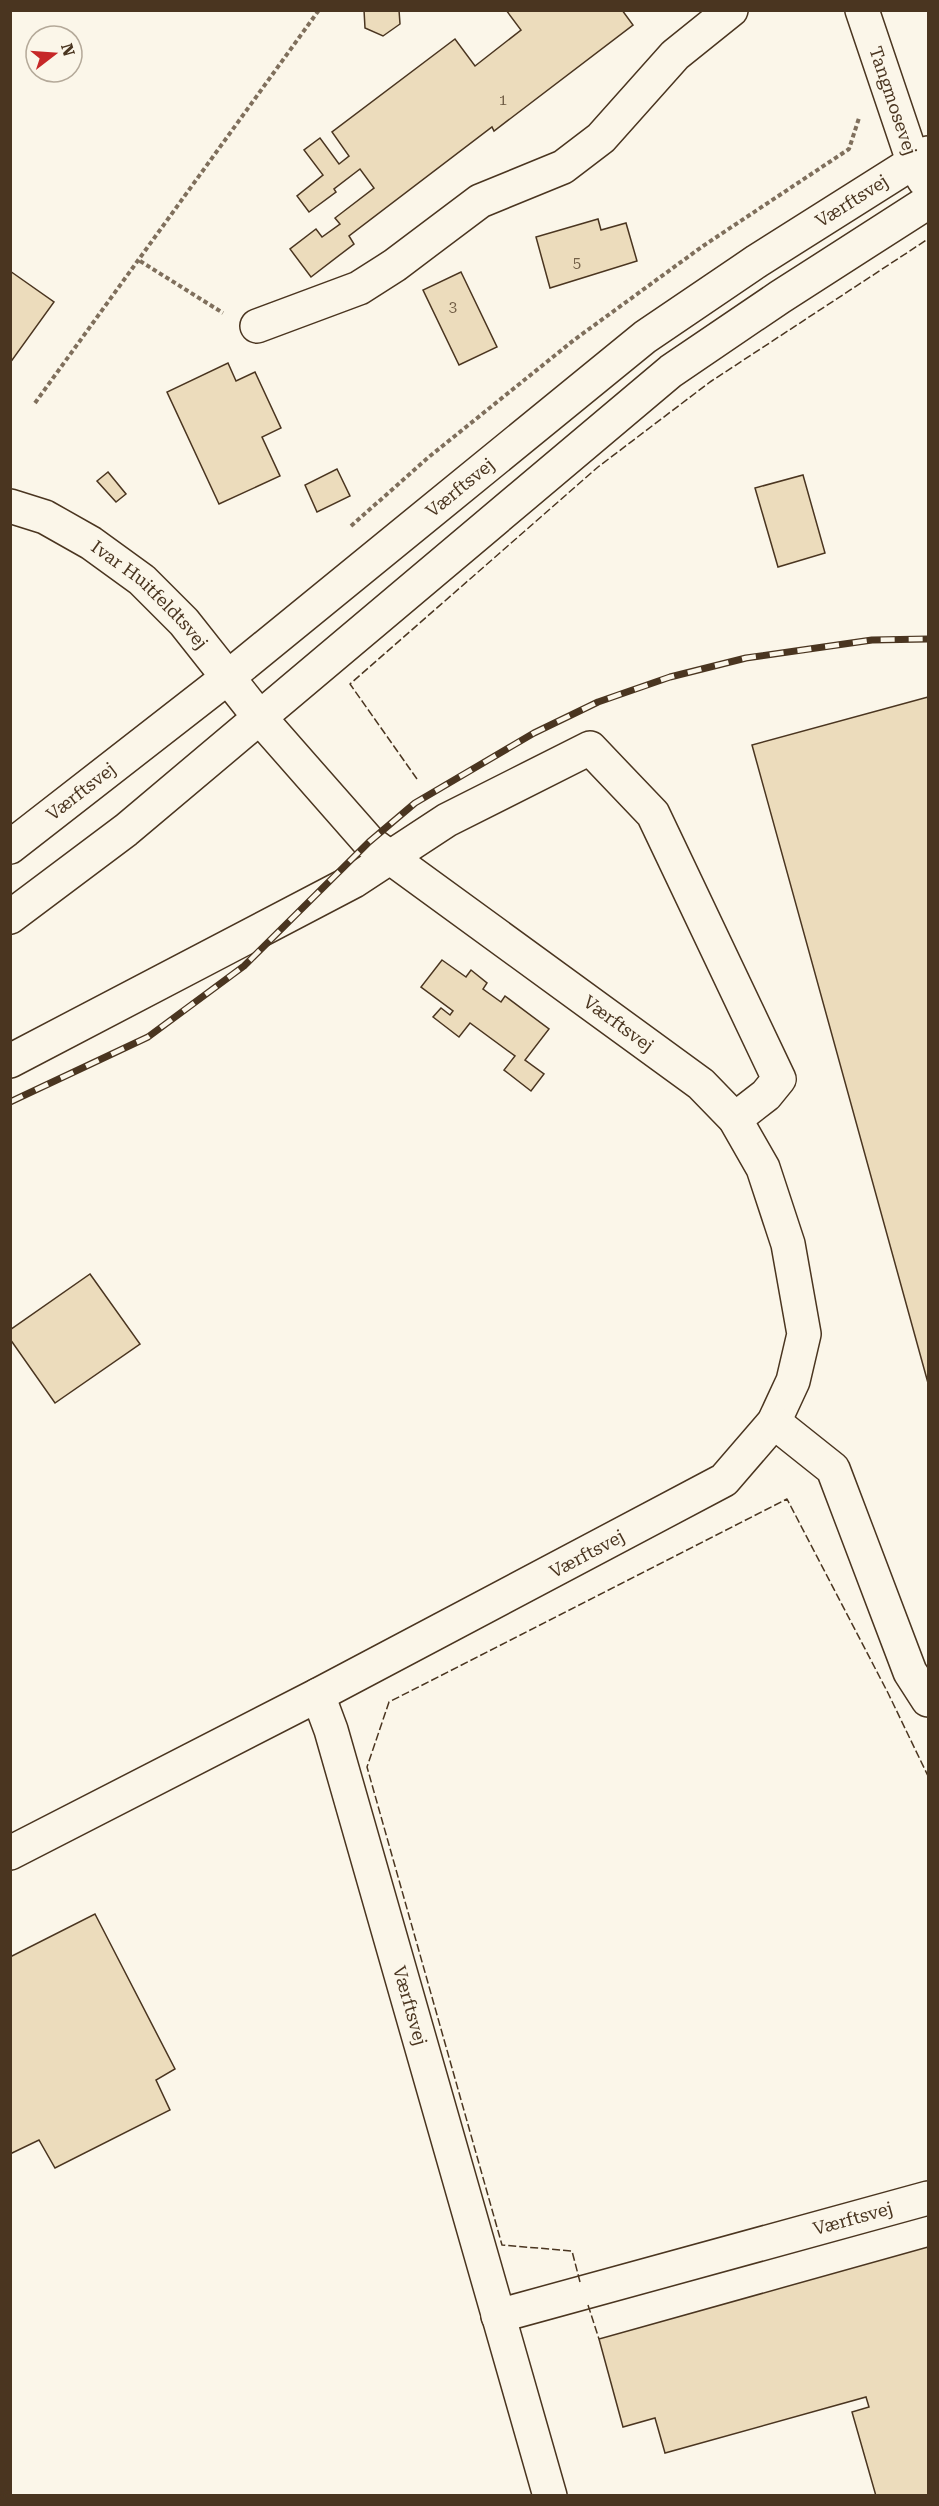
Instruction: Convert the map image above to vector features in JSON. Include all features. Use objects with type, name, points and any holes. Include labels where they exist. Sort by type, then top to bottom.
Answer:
[{"type":"street","points":[[256,326],[358,288],[395,265],[480,201],[563,166],[601,138],[675,55],[731,10]]},
{"type":"street","name":"Tangmosevej","points":[[862,10],[923,168]]},
{"type":"street","name":"Værftsvej","points":[[10,847],[227,678],[645,337],[757,261],[923,168]]},
{"type":"street","points":[[10,917],[126,830],[671,371],[780,297],[928,202]]},
{"type":"street","name":"Ivar Huitfeldtsvej","points":[[10,506],[45,517],[91,543],[142,580],[184,622],[260,718]]},
{"type":"street","name":"Værftsvej","points":[[10,1853],[318,1695],[724,1480],[774,1422],[793,1381],[804,1334],[788,1244],[763,1168],[735,1119],[701,1084],[369,842],[260,718]]},
{"type":"street","points":[[10,1061],[354,881],[447,820],[590,748],[653,814],[779,1079],[766,1095],[735,1119]]},
{"type":"street","points":[[774,1422],[833,1469],[910,1672],[928,1700]]},
{"type":"street","name":"Værftsvej","points":[[318,1695],[331,1730],[550,2496]]},
{"type":"street","name":"Værftsvej","points":[[498,2316],[928,2198]]},
{"type":"path","points":[[35,403],[140,261],[319,10]]},
{"type":"path","points":[[345,532],[430,456],[574,340],[703,246],[849,149],[859,115]]},
{"type":"path","points":[[140,261],[238,323],[256,326]]},
{"type":"building","points":[[364,10],[399,10],[400,24],[383,36],[365,28]]},
{"type":"building","points":[[506,10],[622,10],[633,25],[494,131],[492,127],[349,236],[354,244],[311,277],[290,249],[316,229],[322,237],[340,224],[335,218],[374,188],[360,169],[334,189],[336,192],[309,212],[297,196],[323,175],[304,150],[320,138],[339,164],[349,156],[332,132],[455,39],[475,66],[521,30]]},
{"type":"building","points":[[598,219],[601,230],[626,223],[637,261],[550,288],[536,237]]},
{"type":"building","points":[[10,271],[54,302],[10,363]]},
{"type":"building","points":[[461,272],[497,347],[459,365],[423,290]]},
{"type":"building","points":[[228,363],[236,381],[255,372],[281,428],[262,437],[280,476],[219,504],[167,392]]},
{"type":"building","points":[[337,469],[350,496],[317,512],[305,485]]},
{"type":"building","points":[[108,472],[126,494],[116,502],[97,481]]},
{"type":"building","points":[[803,475],[825,553],[778,567],[755,488]]},
{"type":"building","points":[[928,697],[928,1383],[752,745]]},
{"type":"building","points":[[442,960],[466,977],[471,970],[487,983],[483,989],[501,1002],[505,996],[549,1029],[525,1060],[544,1074],[531,1091],[504,1070],[515,1056],[470,1023],[459,1037],[433,1017],[441,1008],[450,1015],[453,1011],[421,987]]},
{"type":"building","points":[[90,1274],[140,1344],[55,1403],[10,1339],[10,1330]]},
{"type":"building","points":[[95,1914],[175,2069],[156,2080],[170,2110],[55,2168],[39,2140],[10,2154],[10,1957]]},
{"type":"building","points":[[928,2247],[928,2496],[876,2496],[852,2412],[869,2407],[866,2397],[665,2453],[655,2418],[623,2427],[599,2339]]},
{"type":"railway","points":[[10,1102],[148,1037],[244,966],[369,842],[415,803],[534,733],[598,702],[670,677],[746,658],[872,640],[928,639]]},
{"type":"fence","points":[[417,779],[350,684],[598,467],[710,382],[928,239]]},
{"type":"fence","points":[[580,2282],[572,2251],[502,2245],[367,1767],[389,1702],[787,1499],[888,1693],[928,1776]]},
{"type":"fence","points":[[588,2305],[599,2339]]}]
